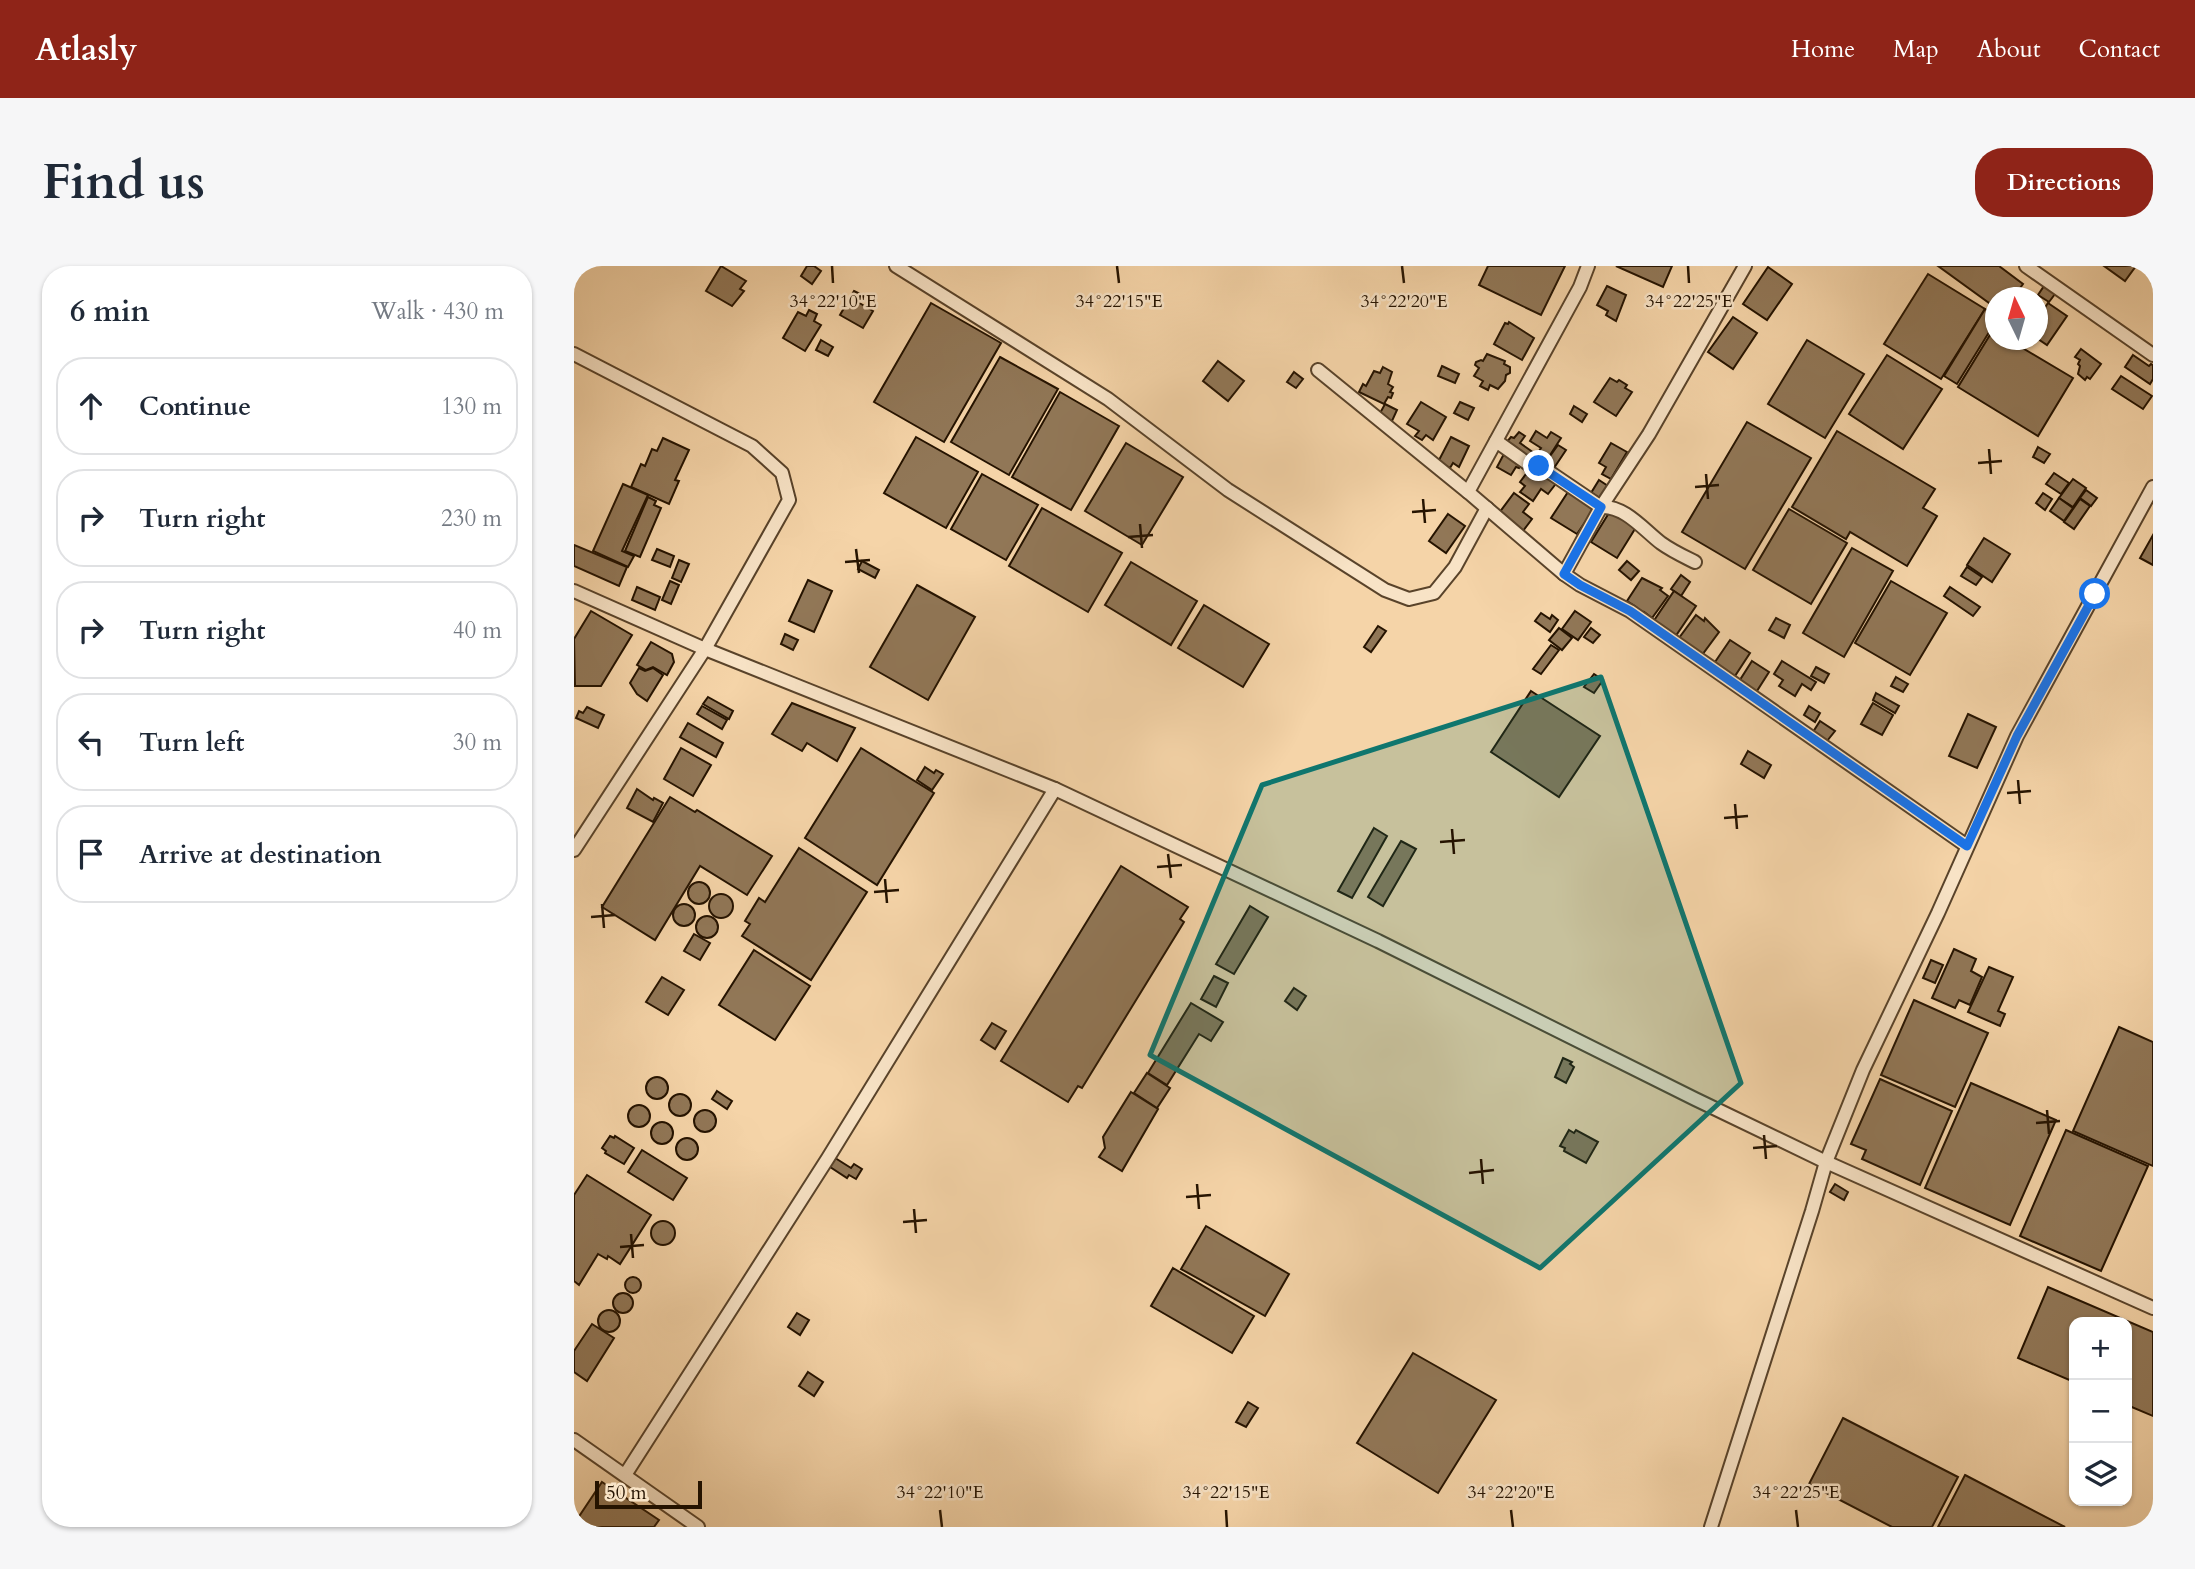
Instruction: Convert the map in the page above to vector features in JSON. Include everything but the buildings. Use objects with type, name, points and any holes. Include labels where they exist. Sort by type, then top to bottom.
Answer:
[{"type":"street","points":[[895,266],[1108,399],[1228,489],[1385,590],[1409,600],[1434,593],[1455,567],[1487,508]]},
{"type":"street","points":[[1468,492],[1580,287],[1588,266]]},
{"type":"street","points":[[1564,574],[1601,507],[1649,434],[1745,266]]},
{"type":"street","points":[[2026,266],[2153,355]]},
{"type":"street","points":[[574,354],[752,446],[782,473],[789,500],[705,649],[574,850]]},
{"type":"street","points":[[1318,370],[1564,574],[1630,611],[1967,846]]},
{"type":"street","points":[[1496,441],[1531,466],[1539,466],[1601,507],[1611,506],[1645,528],[1673,551],[1695,562]]},
{"type":"street","points":[[1711,1527],[1826,1162],[1863,1070],[1938,913],[2017,736],[2153,486]]},
{"type":"street","points":[[574,591],[705,649],[1055,789],[1378,941],[1826,1162],[2153,1308]]},
{"type":"street","points":[[625,1475],[828,1158],[1055,789]]},
{"type":"street","points":[[574,1440],[698,1527]]},
{"type":"highlighted area","points":[[1601,677],[1741,1083],[1540,1268],[1150,1055],[1262,785]]},
{"type":"route","points":[[1539,466],[1601,507],[1564,574],[1630,611],[1967,846],[2017,736],[2095,594]]}]
